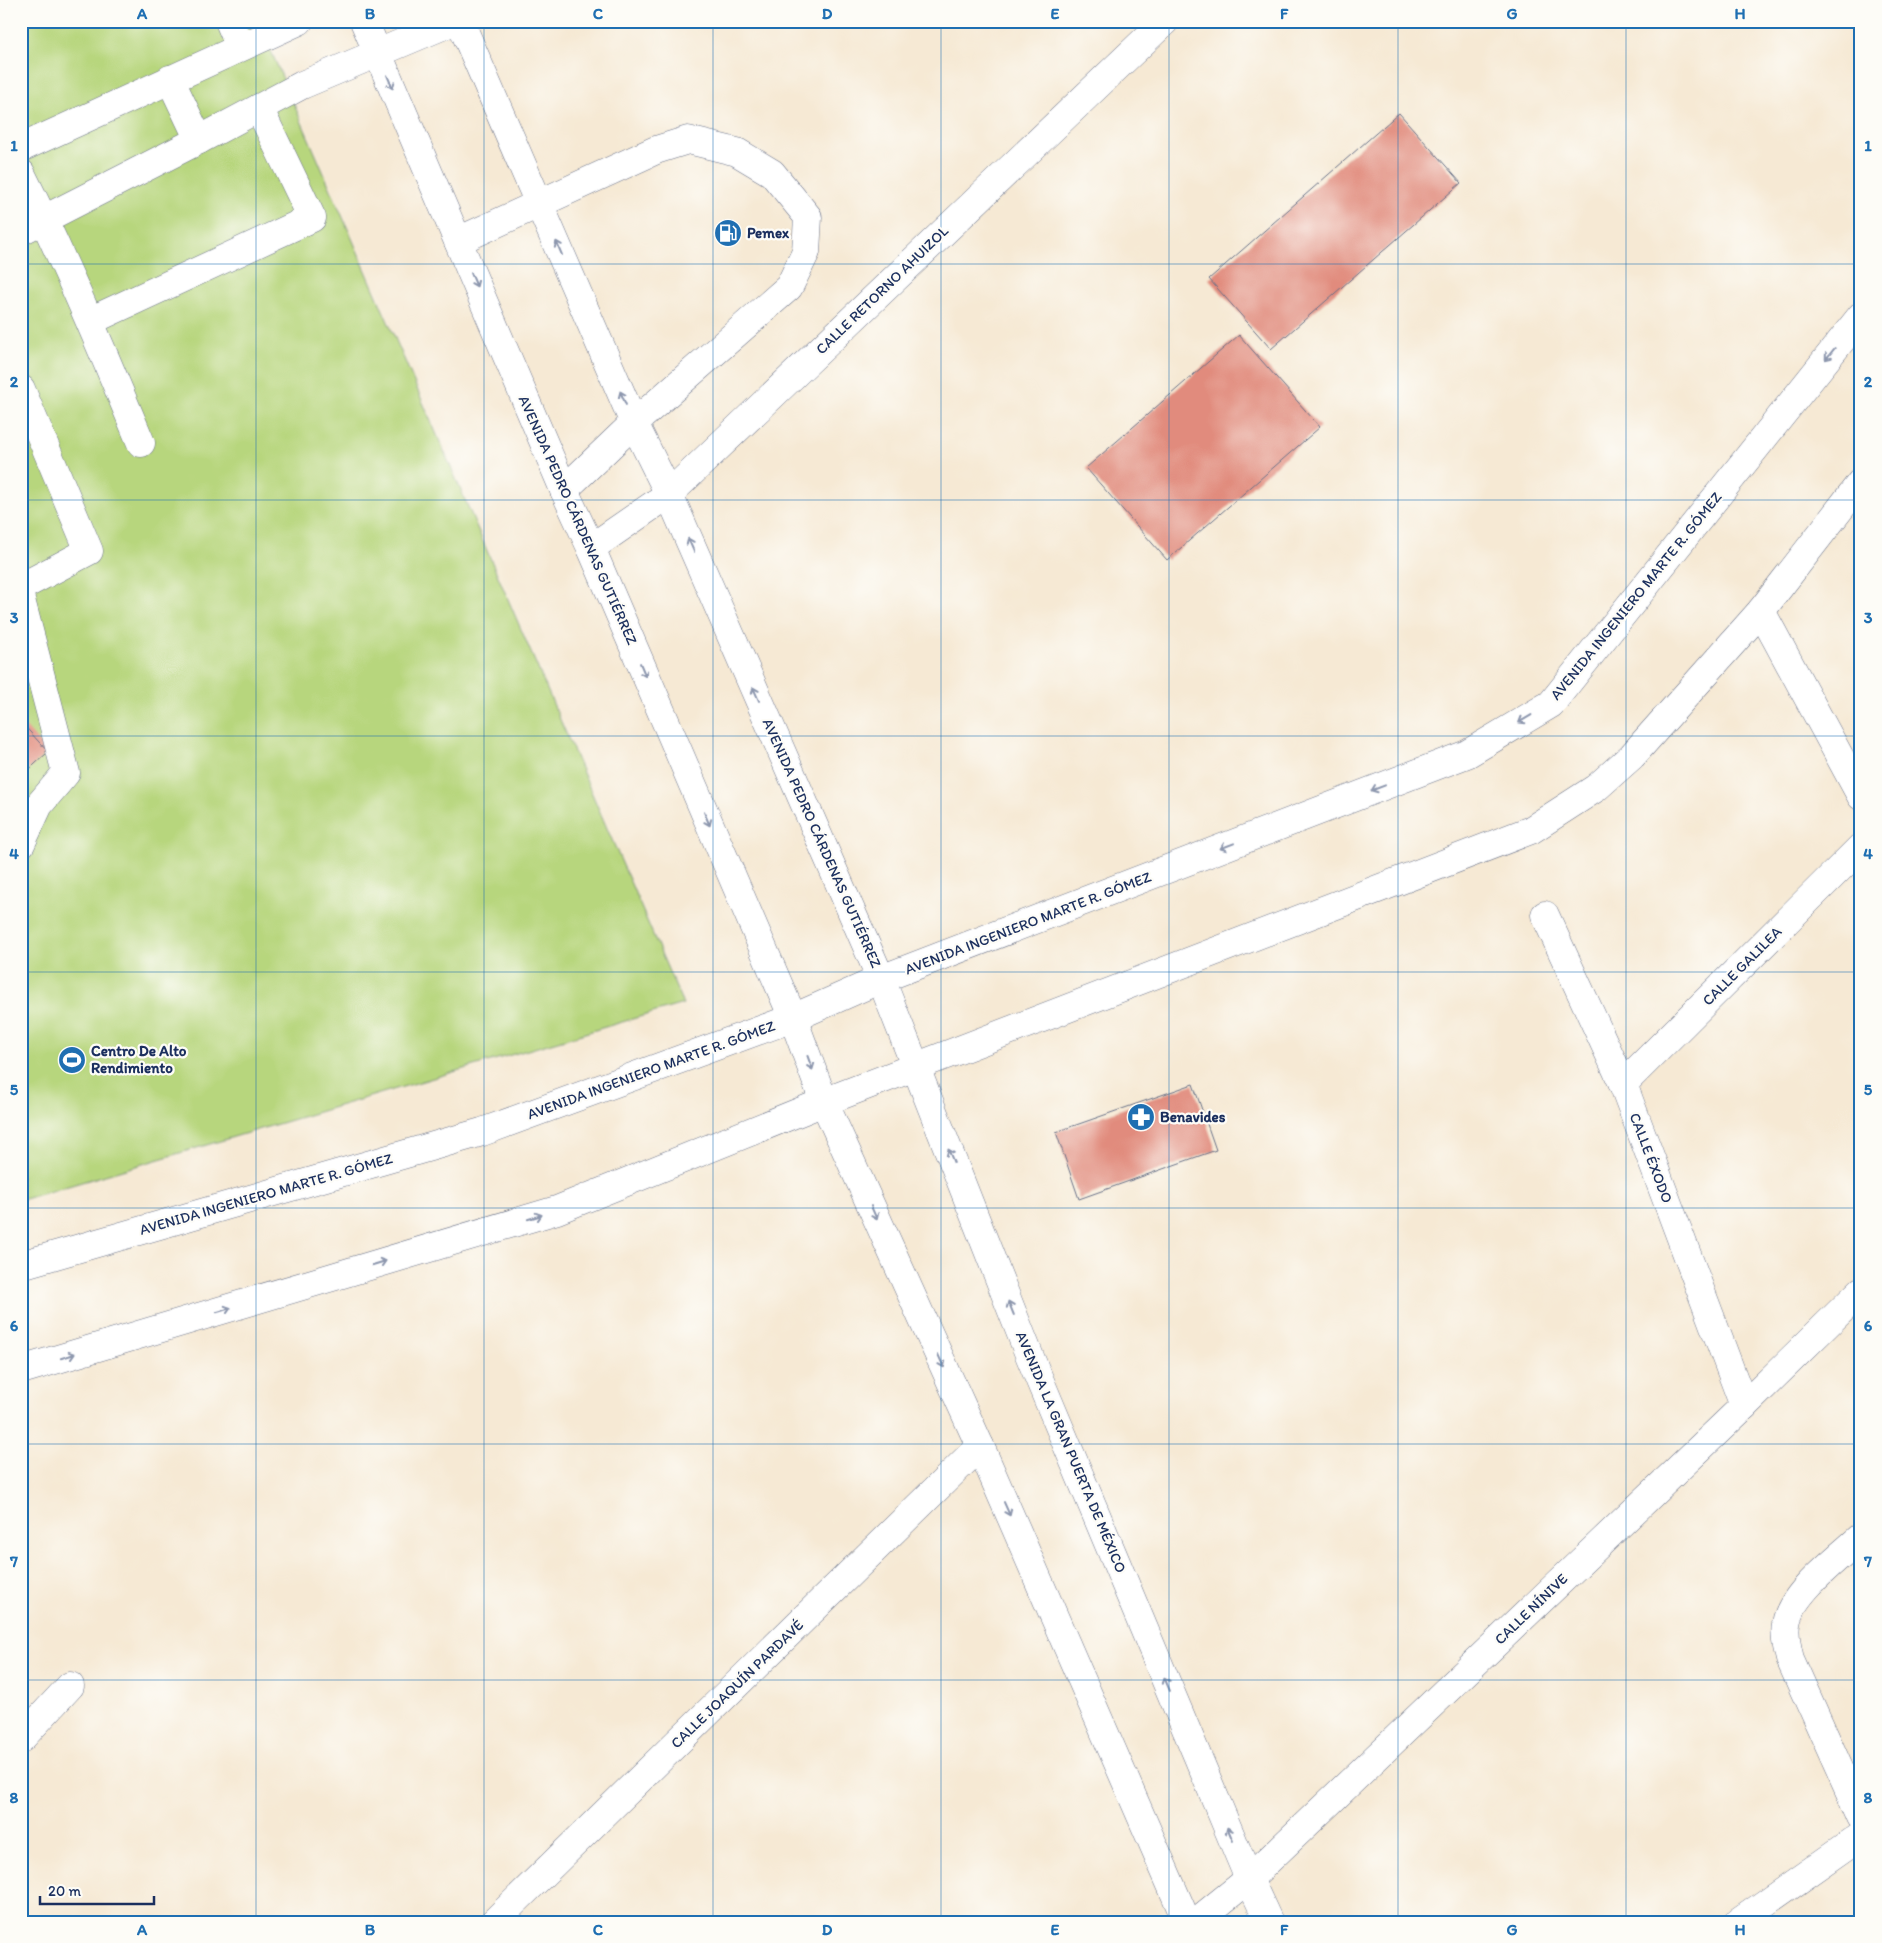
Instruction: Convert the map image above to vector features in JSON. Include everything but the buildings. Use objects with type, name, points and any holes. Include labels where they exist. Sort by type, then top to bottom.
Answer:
[{"type":"main road","points":[[229,21],[240,47]]},
{"type":"main road","points":[[21,148],[299,21]]},
{"type":"main road","name":"AVENIDA PEDRO CÁRDENAS GUTIÉRREZ","points":[[364,21],[792,1018]]},
{"type":"main road","points":[[33,225],[302,86],[454,21]]},
{"type":"main road","name":"AVENIDA PEDRO CÁRDENAS GUTIÉRREZ","points":[[460,21],[634,423],[668,494],[881,979]]},
{"type":"main road","name":"CALLE RETORNO AHUIZOL","points":[[591,548],[668,494],[1165,21]]},
{"type":"main road","points":[[170,79],[199,140]]},
{"type":"main road","points":[[90,321],[312,218],[259,108]]},
{"type":"main road","points":[[458,241],[656,150],[688,140],[737,152],[772,173],[808,217],[806,252],[789,287],[634,423],[564,490]]},
{"type":"main road","points":[[21,173],[33,225],[90,321],[141,444]]},
{"type":"main road","name":"AVENIDA INGENIERO MARTE R. GÓMEZ","points":[[21,1265],[482,1132],[792,1018],[881,979],[1466,754],[1551,704],[1861,316]]},
{"type":"main road","points":[[21,389],[89,551],[21,587]]},
{"type":"main road","points":[[21,1370],[557,1210],[824,1102],[1531,830],[1596,788],[1632,756],[1761,611],[1861,482]]},
{"type":"main road","points":[[21,600],[66,773],[39,805],[21,844]]},
{"type":"main road","points":[[1761,611],[1861,796]]},
{"type":"main road","name":"CALLE GALILEA","points":[[1623,1084],[1861,848]]},
{"type":"main road","name":"CALLE ÉXODO","points":[[1545,915],[1623,1084],[1744,1406]]},
{"type":"main road","name":"AVENIDA LA GRAN PUERTA DE MÉXICO","points":[[881,979],[1030,1357],[1249,1879],[1270,1922]]},
{"type":"main road","points":[[792,1018],[824,1102],[980,1446],[1187,1922]]},
{"type":"main road","name":"CALLE NÍNIVE","points":[[1196,1922],[1249,1879],[1744,1406],[1861,1291]]},
{"type":"main road","name":"CALLE JOAQUÍN PARDAVÉ","points":[[494,1922],[980,1446]]},
{"type":"main road","points":[[1861,1537],[1804,1589],[1786,1623],[1785,1642],[1790,1658],[1861,1817]]},
{"type":"main road","points":[[21,1739],[70,1686]]},
{"type":"main road","points":[[1739,1922],[1861,1836]]},
{"type":"green space","points":[[21,21],[258,21],[683,1004],[21,1200]]},
{"type":"place","name":"Pemex","points":[[728,233]]},
{"type":"place","name":"Centro De Alto Rendimiento","points":[[72,1060]]},
{"type":"place","name":"Benavides","points":[[1141,1117]]}]
